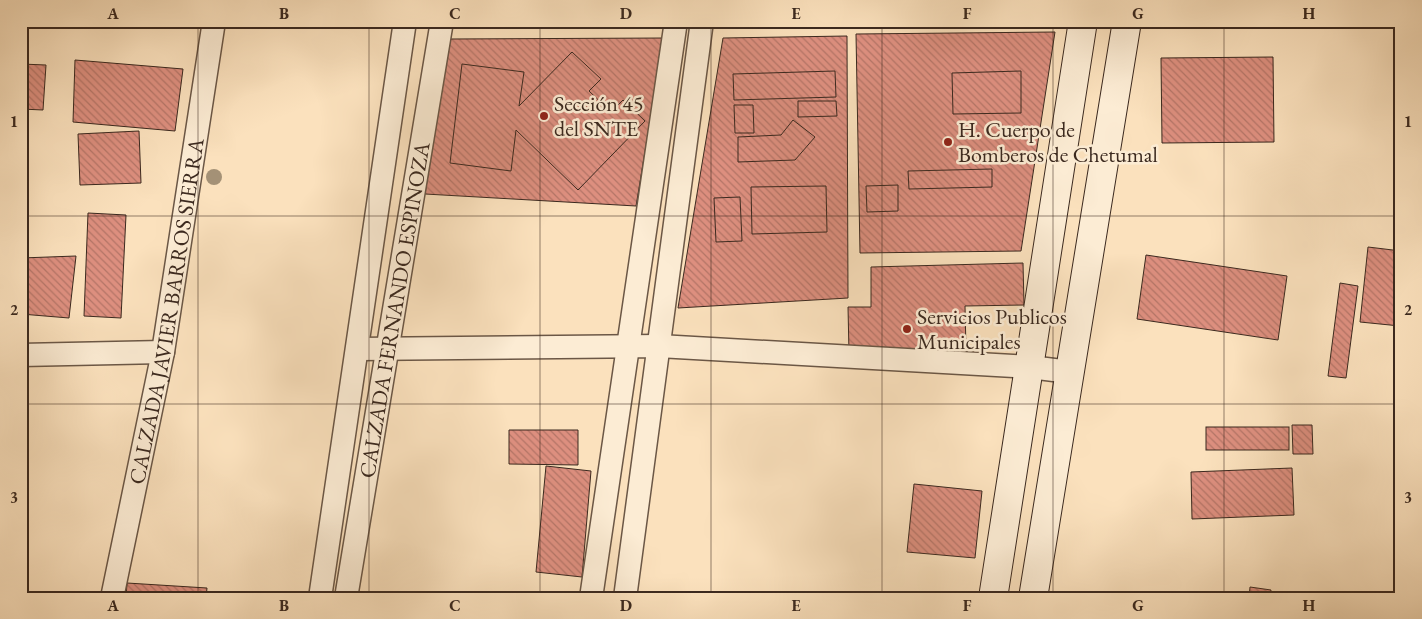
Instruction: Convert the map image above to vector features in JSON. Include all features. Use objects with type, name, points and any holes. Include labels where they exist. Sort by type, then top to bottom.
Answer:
[{"type":"main road","points":[[993,598],[1083,21]]},
{"type":"main road","points":[[1033,598],[1127,21]]},
{"type":"street","name":"CALZADA JAVIER BARROS SIERRA","points":[[112,598],[163,352],[214,21]]},
{"type":"street","name":"CALZADA FERNANDO ESPINOZA","points":[[321,591],[405,21]]},
{"type":"street","name":"CALZADA FERNANDO ESPINOZA","points":[[347,592],[442,21]]},
{"type":"street","points":[[591,598],[676,21]]},
{"type":"street","points":[[625,598],[702,21]]},
{"type":"street","points":[[358,349],[658,346],[1030,367],[1070,372]]},
{"type":"street","points":[[21,355],[163,352]]},
{"type":"street","points":[[344,442],[371,445]]},
{"type":"street","points":[[321,591],[347,592]]},
{"type":"building","name":"H. Cuerpo de Bomberos de Chetumal","points":[[1055,32],[1021,251],[860,253],[856,34]]},
{"type":"building","points":[[847,36],[848,298],[678,308],[723,38]]},
{"type":"building","name":"Sección 45 del SNTE","points":[[664,38],[636,206],[425,194],[450,39]]},
{"type":"building","points":[[572,52],[601,79],[589,91],[611,112],[623,100],[645,121],[578,190],[516,130],[511,171],[450,163],[462,64],[524,72],[519,106]]},
{"type":"building","points":[[1273,57],[1274,142],[1162,143],[1161,58]]},
{"type":"building","points":[[75,60],[183,69],[175,131],[73,122]]},
{"type":"building","points":[[21,64],[46,65],[43,110],[21,109]]},
{"type":"building","points":[[835,71],[836,97],[734,100],[733,74]]},
{"type":"building","points":[[1021,71],[1021,113],[953,114],[952,73]]},
{"type":"building","points":[[798,101],[836,101],[837,116],[798,117]]},
{"type":"building","points":[[734,105],[753,105],[754,133],[735,133]]},
{"type":"building","points":[[793,120],[815,137],[795,160],[738,162],[738,137],[781,135]]},
{"type":"building","points":[[139,131],[141,183],[80,185],[78,134]]},
{"type":"building","points":[[992,169],[992,187],[909,189],[908,171]]},
{"type":"building","points":[[898,185],[898,211],[867,212],[866,186]]},
{"type":"building","points":[[826,186],[827,232],[752,234],[751,187]]},
{"type":"building","points":[[740,197],[742,241],[716,242],[714,198]]},
{"type":"building","points":[[88,213],[126,215],[121,318],[84,316]]},
{"type":"building","points":[[1368,247],[1401,251],[1400,326],[1360,322]]},
{"type":"building","points":[[1146,255],[1287,276],[1278,340],[1137,319]]},
{"type":"building","points":[[76,256],[69,318],[21,314],[21,258]]},
{"type":"building","name":"Servicios Publicos Municipales","points":[[1023,263],[1024,305],[965,306],[966,350],[849,353],[848,307],[871,307],[871,267]]},
{"type":"building","points":[[1340,283],[1358,286],[1346,378],[1328,376]]},
{"type":"building","points":[[1292,425],[1312,425],[1313,454],[1293,454]]},
{"type":"building","points":[[1206,427],[1289,427],[1289,450],[1206,450]]},
{"type":"building","points":[[509,430],[578,430],[578,465],[509,464]]},
{"type":"building","points":[[546,466],[591,471],[582,577],[536,572]]},
{"type":"building","points":[[1292,468],[1294,515],[1192,519],[1191,472]]},
{"type":"building","points":[[914,484],[982,491],[975,558],[907,552]]},
{"type":"building","points":[[127,583],[207,588],[206,598],[126,598]]},
{"type":"building","points":[[1250,587],[1271,590],[1270,598],[1249,598]]},
{"type":"place","name":"Sección 45 del SNTE","points":[[544,116]]},
{"type":"place","name":"H. Cuerpo de Bomberos de Chetumal","points":[[948,142]]},
{"type":"place","name":"Servicios Publicos Municipales","points":[[907,329]]}]
